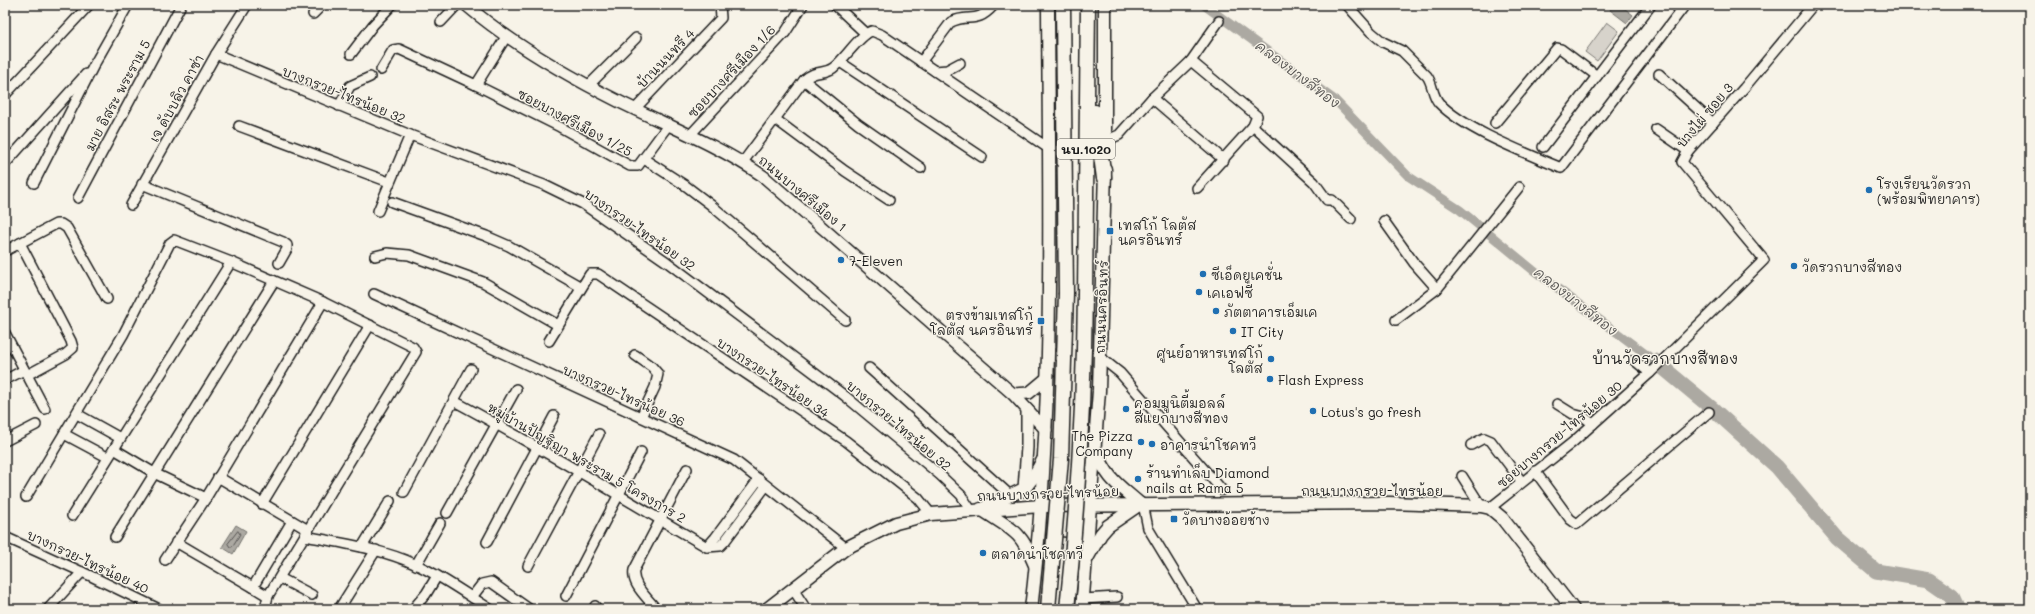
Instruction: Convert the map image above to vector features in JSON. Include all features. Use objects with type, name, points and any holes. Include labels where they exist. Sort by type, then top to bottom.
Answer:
[{"type":"main road","name":"นบ.1020","points":[[1048,609],[1061,459],[1066,293],[1063,5]]},
{"type":"main road","name":"ถนนนครอินทร์","points":[[1067,609],[1076,522],[1081,437],[1085,294],[1088,5]]},
{"type":"main road","name":"ถนนนครอินทร์","points":[[1082,604],[1100,358],[1105,141],[1104,5]]},
{"type":"main road","name":"นบ.1020","points":[[1031,609],[1042,506],[1046,430],[1048,148],[1046,6]]},
{"type":"main road","points":[[1088,61],[1092,70],[1096,126],[1104,178]]},
{"type":"main road","points":[[976,509],[1011,496],[1024,489],[1034,476],[1045,451],[1064,469],[1073,471],[1080,470],[1086,464],[1094,446]]},
{"type":"main road","points":[[976,509],[1013,529],[1020,536],[1036,568],[1049,550],[1055,545],[1062,544],[1076,548],[1086,560],[1101,534],[1108,526],[1141,504],[1113,481],[1102,465],[1094,446]]},
{"type":"main road","name":"ถนนบางกรวย-ไทรน้อย","points":[[768,609],[846,548],[896,523],[932,514],[976,509],[1141,504],[1389,503],[1485,507]]},
{"type":"main road","points":[[1485,507],[1502,518],[1573,609]]},
{"type":"street","points":[[5,95],[89,5]]},
{"type":"street","points":[[34,183],[94,66],[128,5]]},
{"type":"street","name":"เจ ดับบลิว คาซ่า","points":[[131,205],[216,54],[247,5]]},
{"type":"street","points":[[314,14],[322,5]]},
{"type":"street","points":[[351,54],[373,25],[392,5]]},
{"type":"street","points":[[441,22],[458,5]]},
{"type":"street","name":"ถนนบางศรีเมือง 1","points":[[466,5],[506,37],[589,85],[635,109],[691,134],[743,162],[779,188],[1013,394],[1046,430]]},
{"type":"street","name":"บ้านนนทรี 4","points":[[635,109],[721,18],[720,5]]},
{"type":"street","name":"ซอยบางศรีเมือง 1/6","points":[[691,134],[785,33],[803,5]]},
{"type":"street","points":[[835,5],[867,33],[882,35],[1048,148]]},
{"type":"street","points":[[1347,5],[1371,32],[1383,42],[1402,52],[1431,80],[1434,95],[1439,103],[1453,114],[1492,138],[1561,168],[1685,5]]},
{"type":"street","points":[[1543,147],[1651,5]]},
{"type":"street","name":"บางไผ่ ซอย 3","points":[[1764,260],[1682,162],[1688,151],[1813,5]]},
{"type":"street","name":"มาย อิสระ พระราม 5","points":[[78,198],[176,6]]},
{"type":"street","points":[[921,62],[951,22],[957,19],[980,18],[993,6]]},
{"type":"street","points":[[1105,141],[1119,135],[1152,98],[1190,61],[1220,21]]},
{"type":"street","points":[[743,162],[804,80],[814,73],[832,69],[867,33]]},
{"type":"street","points":[[476,85],[506,37]]},
{"type":"street","points":[[589,85],[636,38]]},
{"type":"street","points":[[1495,123],[1557,48],[1561,49],[1597,76]]},
{"type":"street","name":"ซอยบางศรีเมือง 1/25","points":[[381,70],[394,50],[399,49],[554,123],[630,166],[638,166],[669,124]]},
{"type":"street","name":"บางกรวย-ไทรน้อย 32","points":[[216,54],[410,135],[557,190],[606,218],[845,396],[940,475],[976,509]]},
{"type":"street","points":[[1190,61],[1256,113],[1257,118],[1253,126],[1224,160],[1197,188]]},
{"type":"street","points":[[840,62],[982,157]]},
{"type":"street","points":[[935,71],[946,70],[960,63]]},
{"type":"street","points":[[5,164],[94,66]]},
{"type":"street","points":[[1659,74],[1713,123]]},
{"type":"street","points":[[339,106],[350,86],[370,77]]},
{"type":"street","points":[[804,80],[858,124],[921,168]]},
{"type":"street","points":[[1152,98],[1224,160]]},
{"type":"street","points":[[775,119],[845,171],[889,200]]},
{"type":"street","points":[[239,126],[390,182]]},
{"type":"street","points":[[1253,126],[1314,182],[1328,200],[1332,200],[1351,219]]},
{"type":"street","points":[[1656,128],[1688,151]]},
{"type":"street","points":[[378,211],[410,135]]},
{"type":"street","points":[[644,159],[686,186],[711,205],[845,320]]},
{"type":"street","points":[[142,184],[283,242],[287,245],[287,249],[279,263]]},
{"type":"street","points":[[1396,320],[1437,289],[1480,236],[1486,226],[1519,187]]},
{"type":"street","points":[[392,202],[486,236],[508,246],[581,286],[549,341]]},
{"type":"street","points":[[1384,220],[1414,263],[1437,289]]},
{"type":"street","points":[[5,251],[56,224],[61,224],[67,228],[107,299]]},
{"type":"street","points":[[26,497],[77,414],[123,334],[170,243],[174,240],[231,262],[323,302],[414,347],[416,352],[415,356],[268,596],[265,609]]},
{"type":"street","points":[[5,380],[25,373],[66,354],[73,348],[71,341],[20,243]]},
{"type":"street","points":[[375,256],[391,253],[409,256],[476,280],[495,288],[558,325]]},
{"type":"street","name":"ซอยบางกรวย-ไทรน้อย 30","points":[[1485,507],[1522,482],[1593,424],[1651,372],[1764,260]]},
{"type":"street","points":[[72,516],[107,457],[114,449],[231,262]]},
{"type":"street","name":"บางกรวย-ไทรน้อย 34","points":[[581,286],[592,272],[598,274],[846,440],[918,498],[932,514]]},
{"type":"street","points":[[115,537],[156,474],[274,281]]},
{"type":"street","name":"บางกรวย-ไทรน้อย 36","points":[[374,294],[729,457],[744,466],[759,478],[766,486],[846,548]]},
{"type":"street","points":[[165,560],[206,498],[323,302]]},
{"type":"street","points":[[262,504],[370,325]]},
{"type":"street","points":[[5,333],[45,409]]},
{"type":"street","points":[[635,355],[652,367],[658,374],[655,387],[641,417]]},
{"type":"street","points":[[1100,358],[1120,373],[1222,490]]},
{"type":"street","points":[[1634,360],[1651,372]]},
{"type":"street","points":[[869,368],[1011,496]]},
{"type":"street","points":[[404,492],[471,369]]},
{"type":"street","points":[[1013,394],[1033,391],[1047,378]]},
{"type":"street","points":[[447,512],[516,389]]},
{"type":"street","name":"หมู่บ้านปัญฐิญา พระราม 5 โครงการ 2","points":[[454,401],[538,446],[619,496],[707,547]]},
{"type":"street","points":[[1557,404],[1572,414],[1584,417],[1593,424]]},
{"type":"street","points":[[1024,489],[1027,447],[1027,410]]},
{"type":"street","points":[[1534,471],[1570,519],[1577,524],[1709,412]]},
{"type":"street","points":[[77,414],[120,438]]},
{"type":"street","points":[[486,542],[554,416]]},
{"type":"street","points":[[5,441],[36,425]]},
{"type":"street","points":[[64,434],[107,457]]},
{"type":"street","points":[[528,566],[598,434]]},
{"type":"street","points":[[1472,445],[1484,438],[1491,441],[1522,482]]},
{"type":"street","points":[[114,449],[156,474],[206,498]]},
{"type":"street","points":[[566,596],[642,452]]},
{"type":"street","points":[[656,609],[636,584],[633,574],[687,469]]},
{"type":"street","points":[[218,476],[292,521],[307,533],[376,550],[416,565],[437,576],[490,609]]},
{"type":"street","points":[[1462,476],[1485,507]]},
{"type":"street","points":[[707,547],[759,478]]},
{"type":"street","points":[[707,547],[720,546],[725,541],[766,486]]},
{"type":"street","points":[[362,547],[390,501]]},
{"type":"street","points":[[1141,504],[1148,528],[1197,609]]},
{"type":"street","points":[[253,587],[292,521]]},
{"type":"street","points":[[416,565],[440,523]]},
{"type":"street","name":"บางกรวย-ไทรน้อย 40","points":[[5,538],[82,572],[159,609]]},
{"type":"street","points":[[176,542],[268,596]]},
{"type":"street","points":[[339,609],[376,550]]},
{"type":"street","points":[[48,609],[82,572]]},
{"type":"street","points":[[413,609],[437,576]]},
{"type":"street","points":[[280,578],[312,595]]},
{"type":"street","points":[[472,597],[482,584],[491,582],[529,609]]},
{"type":"street","points":[[793,589],[806,609]]},
{"type":"street","points":[[1082,604],[1117,597]]},
{"type":"shaded area","points":[[1607,22],[1619,31],[1597,61],[1585,52]]},
{"type":"water","points":[[1613,5],[1620,5],[1633,15],[1627,23],[1610,10]]},
{"type":"water","points":[[236,525],[246,531],[233,554],[222,547]]},
{"type":"waterway","name":"คลองบางสีทอง","points":[[1204,5],[1336,101],[1408,176],[1460,210],[1533,270],[1655,361]]},
{"type":"waterway","name":"คลองบางสีทอง","points":[[1655,361],[1714,410],[1777,467],[1837,538],[1876,571],[1929,580],[1952,596],[1958,609]]},
{"type":"place","name":"โรงเรียนวัดรวก (พร้อมพิทยาคาร)","points":[[1869,190]]},
{"type":"place","name":"เทสโก้ โลตัส นครอินทร์","points":[[1110,231]]},
{"type":"place","name":"7-Eleven","points":[[841,260]]},
{"type":"place","name":"วัดรวกบางสีทอง","points":[[1794,266]]},
{"type":"place","name":"ซีเอ็ดยูเคชั่น","points":[[1203,274]]},
{"type":"place","name":"เคเอฟซี","points":[[1199,292]]},
{"type":"place","name":"ภัตตาคารเอ็มเค","points":[[1216,311]]},
{"type":"place","name":"ตรงข้ามเทสโก้ โลตัส นครอินทร์","points":[[1041,321]]},
{"type":"place","name":"IT City","points":[[1233,331]]},
{"type":"place","name":"ศูนย์อาหารเทสโก้ โลตัส","points":[[1271,359]]},
{"type":"place","name":"Flash Express","points":[[1270,379]]},
{"type":"place","name":"คอมมูนิตี้มอลล์ สี่แยกบางสีทอง","points":[[1126,409]]},
{"type":"place","name":"Lotus's go fresh","points":[[1313,411]]},
{"type":"place","name":"The Pizza Company","points":[[1141,442]]},
{"type":"place","name":"อาคารนำโชคทวี","points":[[1152,444]]},
{"type":"place","name":"ร้านทำเล็บ Diamond nails at Rama 5","points":[[1138,479]]},
{"type":"place","name":"วัดบางอ้อยช้าง","points":[[1174,519]]},
{"type":"place","name":"ตลาดนำโชคทวี","points":[[983,553]]},
{"type":"district","name":"บ้านวัดรวกบางสีทอง","points":[[1665,358]]}]
